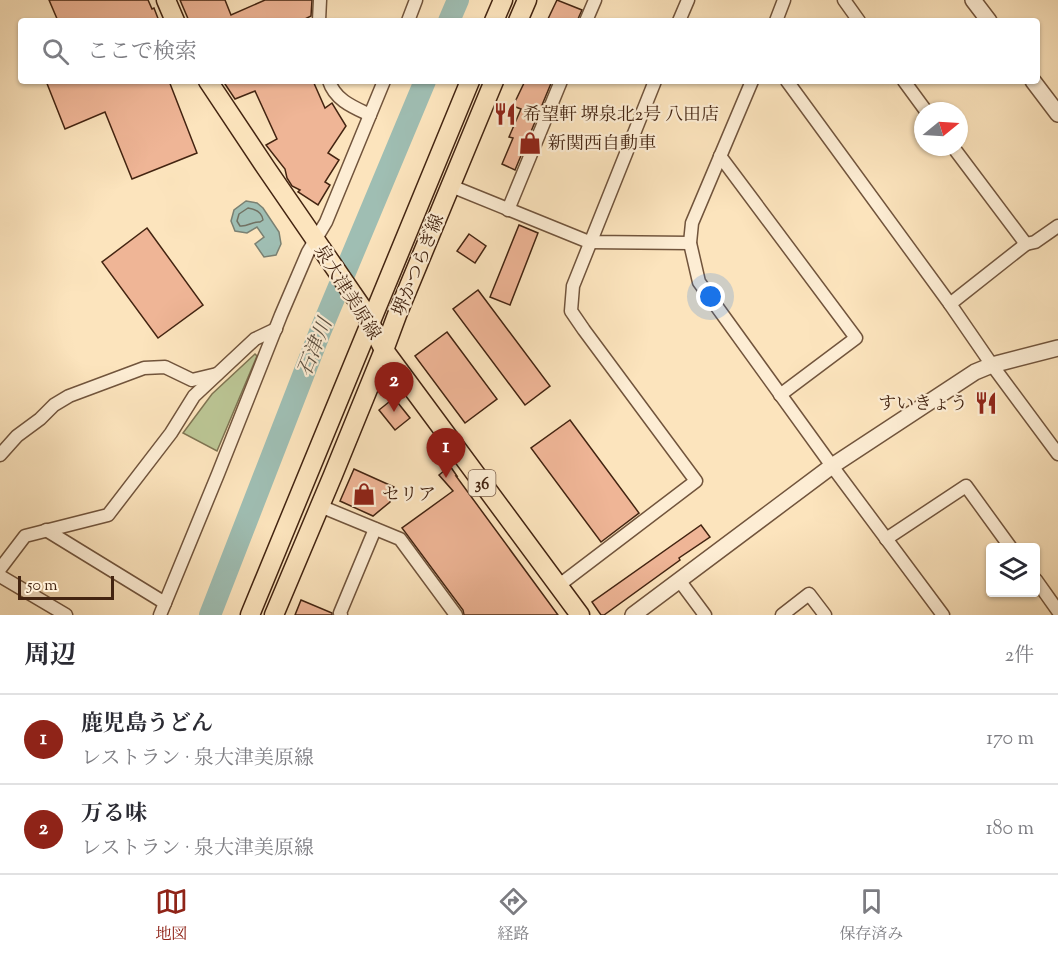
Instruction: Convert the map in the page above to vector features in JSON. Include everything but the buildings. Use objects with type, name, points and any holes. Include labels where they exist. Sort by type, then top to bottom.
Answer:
[{"type":"main road","points":[[166,0],[174,18]]},
{"type":"main road","points":[[495,18],[503,0]]},
{"type":"main road","points":[[519,18],[527,0]]},
{"type":"main road","name":"泉大津美原線","points":[[210,84],[366,315],[384,350],[580,615]]},
{"type":"main road","name":"堺かつらぎ線","points":[[250,615],[366,315],[469,84]]},
{"type":"main road","name":"堺かつらぎ線","points":[[274,615],[493,84]]},
{"type":"street","points":[[319,18],[320,0]]},
{"type":"street","points":[[409,18],[416,0]]},
{"type":"street","points":[[587,18],[595,0]]},
{"type":"street","points":[[680,18],[688,0]]},
{"type":"street","points":[[777,18],[784,0]]},
{"type":"street","points":[[844,0],[858,18]]},
{"type":"street","points":[[973,0],[986,18]]},
{"type":"street","points":[[330,84],[345,103],[370,115]]},
{"type":"street","points":[[160,615],[290,294],[319,246],[326,222],[383,84]]},
{"type":"street","points":[[508,210],[560,84]]},
{"type":"street","points":[[558,586],[696,481],[571,311],[573,286],[589,242],[654,84]]},
{"type":"street","points":[[751,84],[692,223],[690,243],[699,282],[943,615]]},
{"type":"street","points":[[789,84],[992,365],[1054,442],[1058,454]]},
{"type":"street","points":[[906,84],[919,102]]},
{"type":"street","points":[[1036,84],[1058,114]]},
{"type":"street","points":[[720,156],[856,338],[780,395]]},
{"type":"street","points":[[960,156],[1026,244]]},
{"type":"street","points":[[451,186],[589,242],[690,243]]},
{"type":"street","points":[[950,304],[1026,244],[1056,231]]},
{"type":"street","points":[[0,569],[26,536],[108,515],[171,433],[195,396],[255,339],[276,329]]},
{"type":"street","points":[[633,615],[832,466],[975,372],[992,365],[1058,348]]},
{"type":"street","points":[[0,455],[17,436],[54,405],[69,396],[144,368],[165,367],[192,380],[218,374]]},
{"type":"street","points":[[886,539],[966,486],[1007,543]]},
{"type":"street","points":[[320,506],[400,539],[456,615]]},
{"type":"street","points":[[341,615],[375,529]]},
{"type":"street","points":[[46,530],[165,603]]},
{"type":"street","points":[[0,576],[66,615]]},
{"type":"street","points":[[679,580],[705,615]]},
{"type":"street","points":[[1040,587],[1058,611]]},
{"type":"street","points":[[782,615],[809,594],[825,615]]},
{"type":"green space","points":[[255,354],[257,356],[217,451],[183,433],[212,394]]},
{"type":"water","points":[[246,201],[257,203],[263,208],[279,232],[281,244],[276,255],[264,257],[255,244],[264,237],[257,227],[247,233],[235,231],[231,221],[234,210]]},
{"type":"waterway","name":"石津川","points":[[450,18],[458,0]]},
{"type":"waterway","name":"石津川","points":[[210,615],[320,332],[424,84]]},
{"type":"place","name":"希望軒 堺泉北2号 八田店","points":[[505,114]]},
{"type":"place","name":"新関西自動車","points":[[530,143]]},
{"type":"place","name":"すいきょう","points":[[986,403]]},
{"type":"place","name":"万る味","points":[[394,412]]},
{"type":"place","name":"鹿児島うどん","points":[[446,478]]},
{"type":"place","name":"セリア","points":[[364,494]]}]
